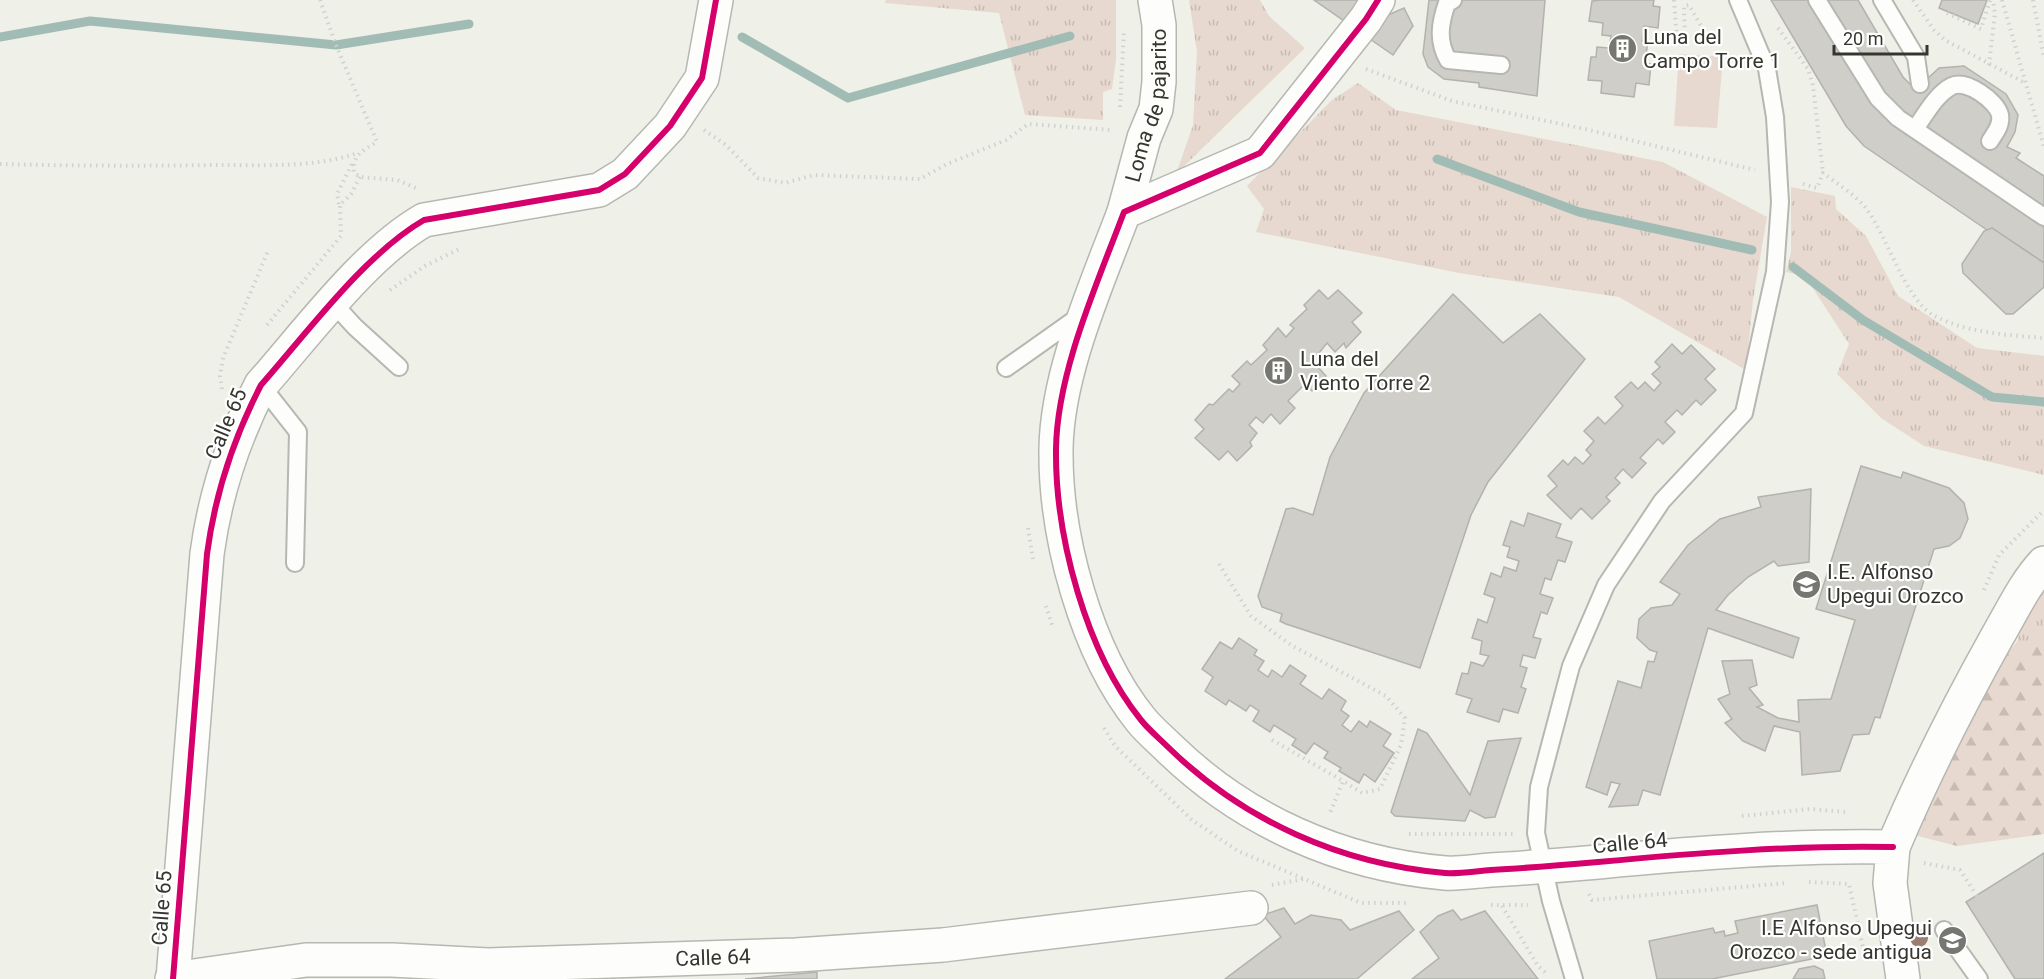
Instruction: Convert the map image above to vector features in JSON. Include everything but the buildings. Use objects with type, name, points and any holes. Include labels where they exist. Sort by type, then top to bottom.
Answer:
[{"type":"street","points":[[684,131],[702,78],[716,0]]},
{"type":"street","name":"Loma de pajarito","points":[[1087,311],[1124,212],[1144,138],[1156,109],[1159,25],[1155,0]]},
{"type":"street","points":[[1124,212],[1260,153],[1378,0]]},
{"type":"street","name":"Calle 65","points":[[173,979],[207,554],[213,509],[223,473],[248,410],[261,385],[380,252],[403,232],[424,220],[599,190],[684,131]]},
{"type":"street","name":"Calle 64","points":[[1087,311],[1067,371],[1056,448],[1064,529],[1077,588],[1095,639],[1114,682],[1142,722],[1197,775],[1234,802],[1314,843],[1370,861],[1447,873],[1706,852],[1806,847],[1892,858]]},
{"type":"street","points":[[1903,979],[1890,883],[1892,858],[1912,802],[1977,673],[2008,617],[2044,563]]},
{"type":"street","name":"Calle 64","points":[[173,979],[306,960],[392,960],[600,971],[943,945],[1251,908]]},
{"type":"lane","points":[[1453,0],[1446,3],[1441,19],[1441,48],[1448,60],[1501,65]]},
{"type":"lane","points":[[1574,979],[1536,833],[1539,787],[1571,666],[1606,585],[1662,501],[1744,413],[1774,272],[1779,176],[1767,69],[1738,0]]},
{"type":"lane","points":[[1817,0],[1878,98],[1915,129],[2044,218]]},
{"type":"lane","points":[[1882,0],[1916,57],[1920,84]]},
{"type":"lane","points":[[1915,129],[1944,91],[1955,84],[1968,86],[1997,106],[2001,117],[2000,126],[1990,141]]},
{"type":"lane","points":[[333,303],[355,327],[399,367]]},
{"type":"lane","points":[[1006,368],[1087,311]]},
{"type":"lane","points":[[261,385],[298,432],[295,563]]},
{"type":"lane","points":[[1944,930],[1979,979]]},
{"type":"path","points":[[0,164],[270,165],[337,160],[359,152],[376,142],[320,0]]},
{"type":"path","points":[[1674,0],[1677,40],[1685,39],[1684,6],[1689,5],[1714,48]]},
{"type":"path","points":[[1913,0],[1934,30],[1989,65],[2025,83]]},
{"type":"path","points":[[1989,65],[1995,14],[1992,0]]},
{"type":"path","points":[[1947,13],[1981,29],[1992,0]]},
{"type":"path","points":[[2002,0],[2044,147]]},
{"type":"path","points":[[2033,0],[2044,58]]},
{"type":"path","points":[[1120,109],[1125,26]]},
{"type":"path","points":[[1369,59],[1365,70],[1452,101],[1643,142],[1779,176],[1816,188],[1822,172],[1813,86],[1808,69],[1776,26]]},
{"type":"path","points":[[704,129],[709,122]]},
{"type":"path","points":[[684,131],[704,129],[726,145],[758,178],[785,183],[814,175],[920,179],[947,164],[1006,140],[1028,124],[1119,130]]},
{"type":"path","points":[[264,329],[283,302],[341,236],[337,194],[359,152]]},
{"type":"path","points":[[353,162],[354,173],[360,177],[397,180],[422,190]]},
{"type":"path","points":[[1822,172],[1864,206],[1885,238],[1913,296],[1931,315],[1968,329],[2044,338]]},
{"type":"path","points":[[339,205],[351,194],[360,177]]},
{"type":"path","points":[[381,293],[462,248]]},
{"type":"path","points":[[228,381],[222,390],[220,376],[223,358],[268,251]]},
{"type":"path","points":[[1980,597],[1999,555],[2044,510]]},
{"type":"path","points":[[1219,564],[1251,616],[1291,645],[1386,696],[1405,718],[1401,745],[1380,789],[1362,794],[1344,781],[1272,740]]},
{"type":"path","points":[[1339,820],[1328,817],[1344,781]]},
{"type":"path","points":[[1731,817],[1810,809],[1855,813]]},
{"type":"path","points":[[1402,834],[1536,833]]},
{"type":"path","points":[[1892,858],[1960,870],[1977,896]]},
{"type":"path","points":[[1803,882],[1849,884],[1866,958]]},
{"type":"path","points":[[1588,892],[1592,900],[1791,883]]},
{"type":"path","points":[[1501,905],[1538,966],[1551,979]]},
{"type":"green space","points":[[886,0],[1116,0],[1116,59],[1112,89],[1103,92],[1103,120],[1025,115],[999,13],[885,3]]},
{"type":"green space","points":[[1189,0],[1260,0],[1269,16],[1305,48],[1176,174],[1193,125],[1197,52]]},
{"type":"green space","points":[[1679,54],[1723,57],[1717,128],[1674,126]]},
{"type":"green space","points":[[1358,83],[1396,110],[1663,162],[1767,217],[1753,300],[1746,370],[1619,297],[1459,273],[1256,232],[1264,209],[1247,186],[1332,100]]},
{"type":"green space","points":[[1791,187],[1835,196],[1836,209],[1866,236],[1898,296],[1977,348],[2044,356],[2044,475],[1924,446],[1881,418],[1837,374],[1849,344],[1805,276],[1786,272],[1791,252]]},
{"type":"green space","points":[[2044,585],[2044,646],[2017,642],[2026,606]]},
{"type":"green space","points":[[2017,642],[2044,643],[2044,834],[1957,846],[1914,835],[1959,745],[1957,729],[1999,663]]},
{"type":"waterway","points":[[0,37],[90,21],[336,45],[469,24]]},
{"type":"waterway","points":[[742,37],[848,98],[1070,36]]},
{"type":"waterway","points":[[1437,159],[1579,212],[1752,250]]},
{"type":"waterway","points":[[1793,267],[1863,320],[1992,397],[2044,402]]},
{"type":"cycle path","points":[[173,979],[210,532],[226,467],[261,385],[359,273],[402,235],[424,220],[599,190],[625,174],[670,126],[702,78],[716,0]]},
{"type":"cycle path","points":[[1378,0],[1366,19],[1260,153],[1124,212],[1091,298],[1063,390],[1056,449],[1057,483],[1068,555],[1078,592],[1104,661],[1122,692],[1147,727],[1198,774],[1229,797],[1262,817],[1332,849],[1406,868],[1456,873],[1745,850],[1893,847]]},
{"type":"place","name":"Luna del Campo Torre 1","points":[[1622,49]]},
{"type":"place","name":"Luna del Viento Torre 2","points":[[1279,371]]},
{"type":"place","name":"I.E. Alfonso Upegui Orozco","points":[[1806,584]]},
{"type":"place","name":"I.E Alfonso Upegui Orozco - sede antigua","points":[[1953,940]]}]
